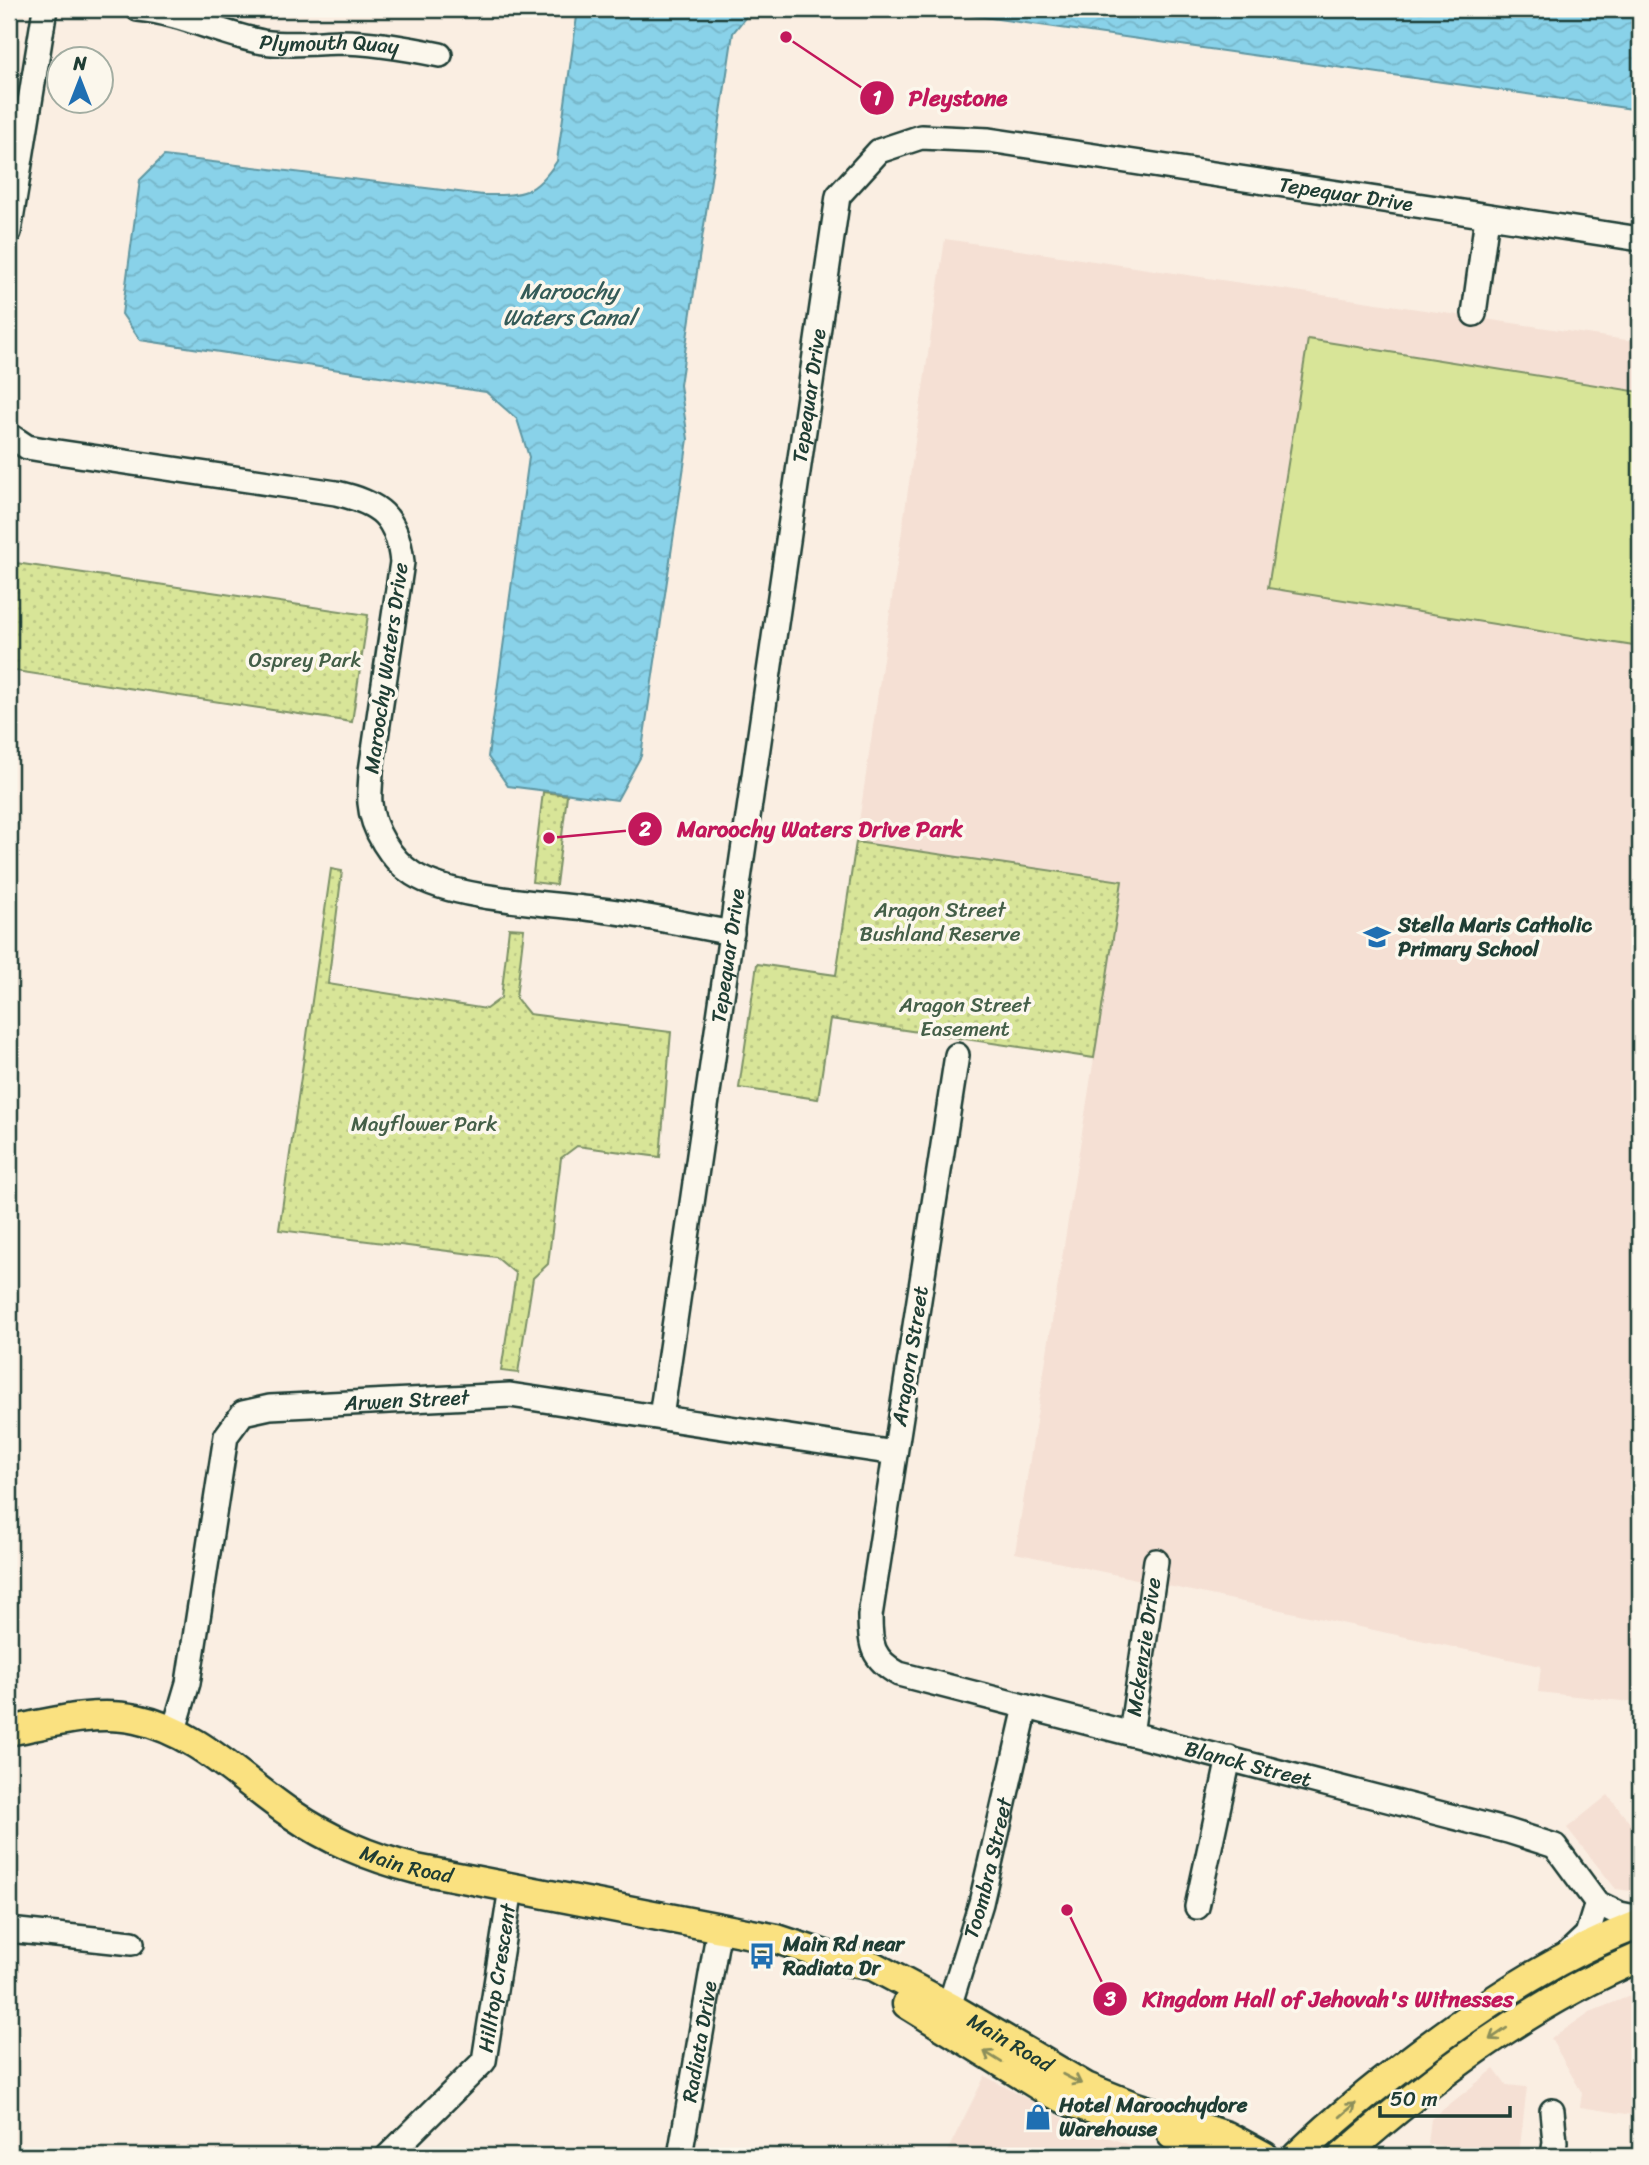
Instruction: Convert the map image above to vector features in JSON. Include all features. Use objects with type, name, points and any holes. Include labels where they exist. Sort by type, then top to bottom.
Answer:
[{"type":"main road","name":"Main Road","points":[[9,1731],[76,1718],[135,1718],[174,1730],[289,1813],[327,1836],[375,1858],[416,1869],[790,1943],[837,1959],[873,1966],[1060,2098],[1193,2142],[1220,2156]]},
{"type":"main road","points":[[1297,2156],[1353,2105],[1400,2068],[1509,1990],[1564,1957],[1640,1921]]},
{"type":"main road","points":[[1343,2156],[1407,2101],[1517,2021],[1598,1974],[1640,1957]]},
{"type":"main road","name":"Main Road","points":[[946,2016],[1086,2087],[1136,2107],[1227,2136],[1264,2156]]},
{"type":"street","points":[[9,232],[45,9]]},
{"type":"street","name":"Plymouth Quay","points":[[138,9],[178,15],[264,42],[293,45],[340,42],[383,44],[440,55]]},
{"type":"street","name":"Tepequar Drive","points":[[661,1417],[838,196],[879,151],[921,137],[989,140],[1640,239]]},
{"type":"street","points":[[1474,314],[1487,217]]},
{"type":"street","name":"Maroochy Waters Drive","points":[[9,435],[27,447],[51,452],[349,496],[362,499],[386,515],[400,539],[402,562],[371,771],[370,805],[379,833],[395,858],[413,874],[441,887],[605,910],[732,933]]},
{"type":"street","name":"Aragorn Street","points":[[876,1656],[870,1637],[870,1616],[957,1055]]},
{"type":"street","name":"Arwen Street","points":[[174,1730],[188,1683],[226,1436],[243,1413],[270,1407],[510,1395],[895,1453]]},
{"type":"street","name":"Mckenzie Drive","points":[[1131,1734],[1156,1561]]},
{"type":"street","name":"Blanck Street","points":[[876,1656],[884,1666],[899,1674],[1230,1758],[1508,1831],[1555,1846],[1597,1903]]},
{"type":"street","name":"Toombra Street","points":[[946,2016],[981,1903],[1026,1707]]},
{"type":"street","points":[[1197,1907],[1230,1758]]},
{"type":"street","name":"Hilltop Crescent","points":[[388,2156],[484,2061],[511,1888]]},
{"type":"street","points":[[1564,1957],[1587,1935],[1597,1903],[1640,1921]]},
{"type":"street","name":"Radiata Drive","points":[[680,2156],[719,1928]]},
{"type":"street","points":[[9,1930],[132,1944]]},
{"type":"street","points":[[1552,2111],[1555,2142],[1553,2156]]},
{"type":"shaded area","name":"Stella Maris Catholic Primary School","points":[[945,239],[1640,342],[1640,1703],[1538,1692],[1541,1666],[1015,1553],[1101,1014],[856,842]]},
{"type":"shaded area","points":[[1608,1795],[1640,1836],[1638,1892],[1616,1889],[1567,1828]]},
{"type":"shaded area","points":[[1640,1992],[1640,2116],[1580,2107],[1582,2093],[1551,2039],[1590,2012]]},
{"type":"shaded area","points":[[1494,2069],[1506,2085],[1527,2087],[1519,2155],[1428,2144],[1431,2119]]},
{"type":"shaded area","points":[[985,2076],[1083,2129],[1163,2156],[945,2156]]},
{"type":"green space","points":[[1308,339],[1640,392],[1640,647],[1268,588]]},
{"type":"green space","name":"Osprey Park","points":[[9,562],[368,615],[352,722],[9,670]]},
{"type":"green space","points":[[543,792],[567,795],[556,885],[532,882]]},
{"type":"green space","name":"Aragon Street Bushland Reserve","points":[[856,842],[1122,881],[1094,1058],[830,1019],[818,1099],[739,1088],[757,964],[836,975]]},
{"type":"green space","name":"Mayflower Park","points":[[331,869],[342,871],[328,984],[486,1009],[501,998],[509,928],[524,929],[516,998],[529,1014],[671,1032],[660,1157],[577,1146],[561,1158],[548,1264],[533,1278],[518,1373],[501,1371],[516,1274],[496,1257],[279,1230]]},
{"type":"water","name":"Maroochy Waters Canal","points":[[578,9],[752,9],[733,33],[680,385],[688,439],[641,756],[617,800],[508,786],[488,757],[529,457],[517,419],[486,392],[140,340],[122,314],[140,180],[164,156],[483,195],[508,195],[534,187],[557,161]]},
{"type":"water","points":[[927,9],[1640,9],[1640,110]]},
{"type":"place","name":"Pleystone","points":[[786,37]]},
{"type":"place","name":"Maroochy Waters Drive Park","points":[[549,838]]},
{"type":"place","name":"Stella Maris Catholic Primary School","points":[[1377,937]]},
{"type":"place","name":"Kingdom Hall of Jehovah's Witnesses","points":[[1067,1910]]},
{"type":"place","name":"Main Rd near Radiata Dr","points":[[762,1956]]},
{"type":"place","name":"Hotel Maroochydore Warehouse","points":[[1038,2117]]},
{"type":"park label","name":"Aragon Street Easement","points":[[965,1017]]}]
